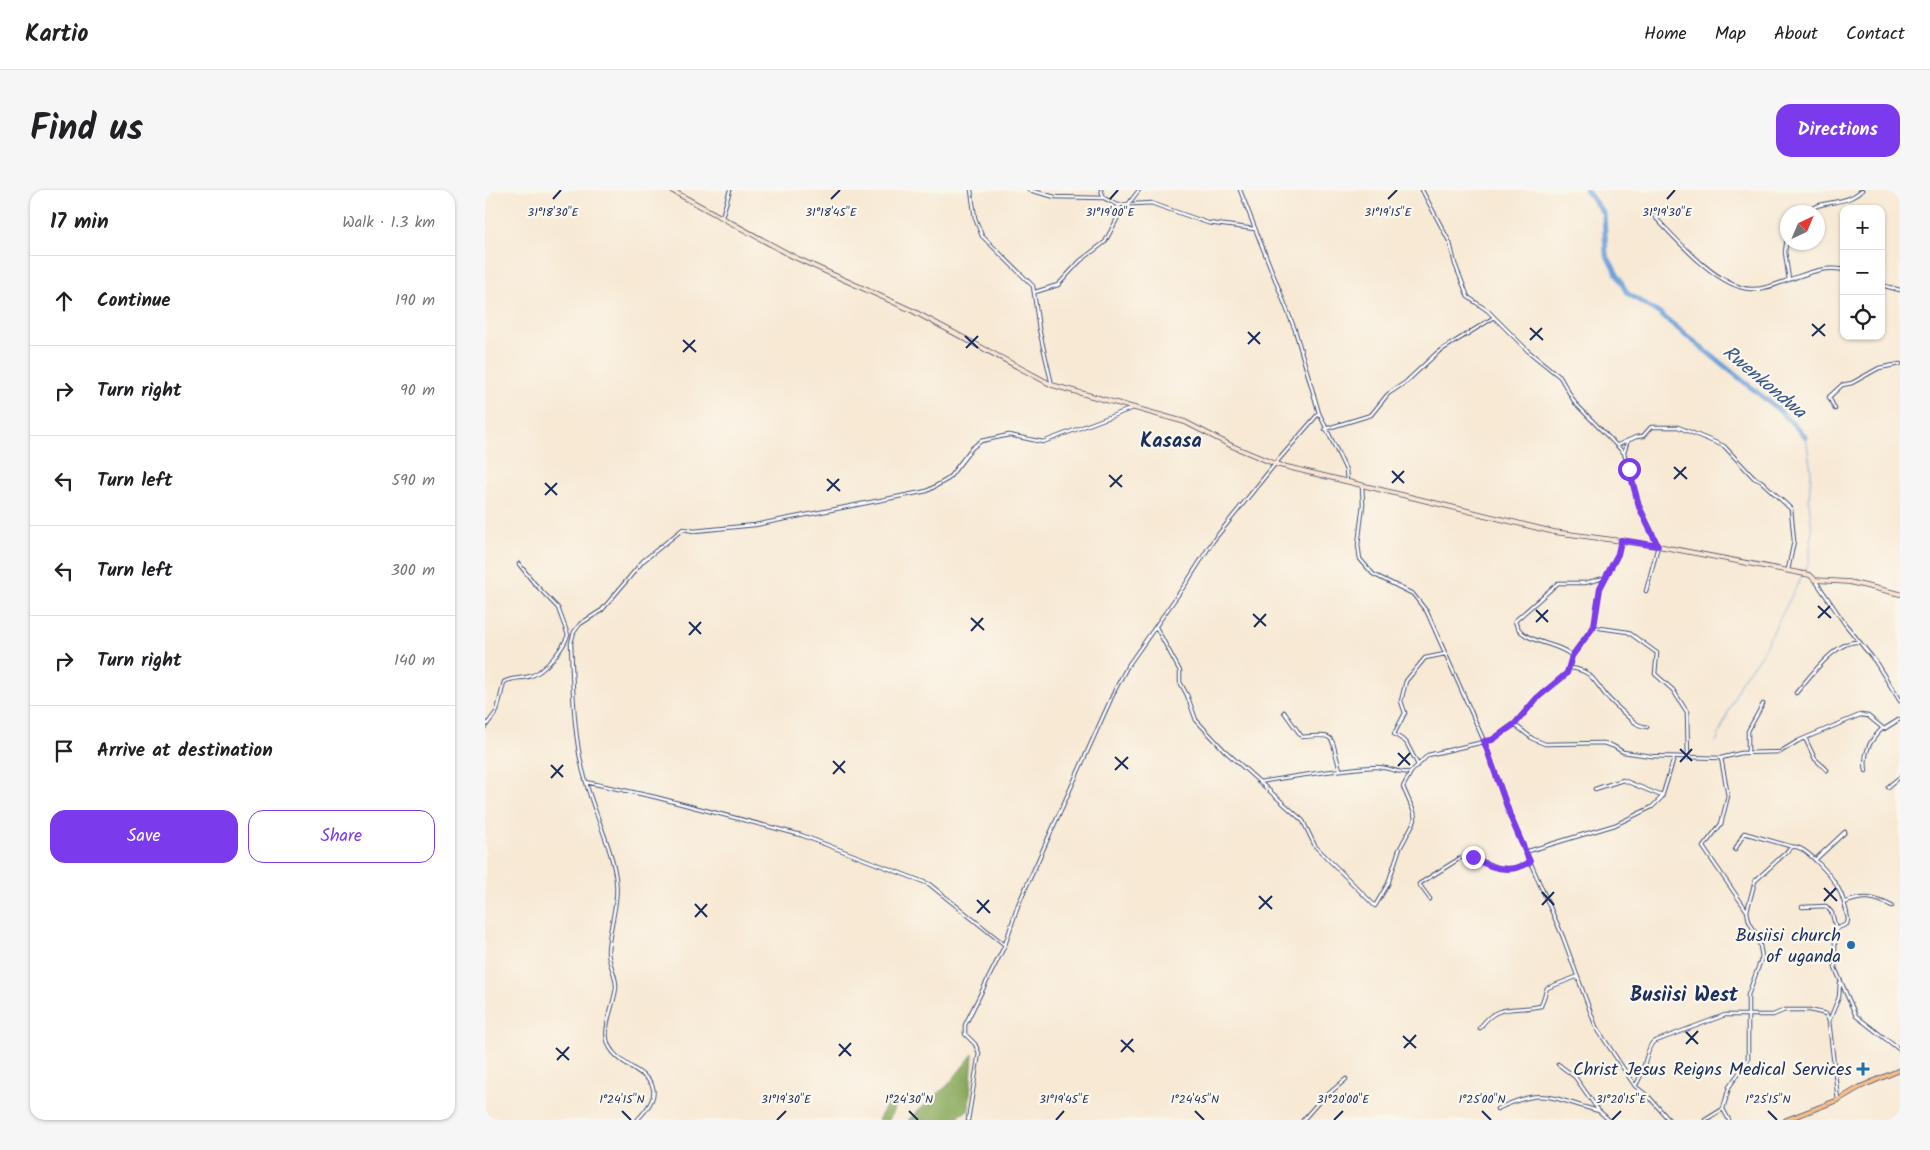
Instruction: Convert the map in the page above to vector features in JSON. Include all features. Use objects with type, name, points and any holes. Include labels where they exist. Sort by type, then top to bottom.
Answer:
[{"type":"main road","points":[[1786,1120],[1838,1100],[1860,1087],[1900,1070]]},
{"type":"street","points":[[671,190],[794,257],[891,300],[1052,385],[1185,422],[1232,446],[1275,464],[1554,532],[1658,546],[1810,576],[1815,580],[1859,642],[1875,661],[1900,700]]},
{"type":"street","points":[[722,217],[730,190]]},
{"type":"street","points":[[971,190],[975,218],[982,236],[1031,282],[1035,292],[1039,329],[1052,385]]},
{"type":"street","points":[[1029,190],[1055,197],[1104,198],[1117,205],[1123,212]]},
{"type":"street","points":[[1101,190],[1104,198]]},
{"type":"street","points":[[1035,292],[1058,285],[1080,261],[1105,242],[1128,202],[1139,190]]},
{"type":"street","points":[[1240,190],[1297,337],[1325,430],[1344,464],[1347,482]]},
{"type":"street","points":[[1422,190],[1450,243],[1465,294],[1509,330],[1531,355],[1560,377],[1575,403],[1624,452],[1639,507],[1658,546],[1646,591]]},
{"type":"street","points":[[1820,205],[1827,202],[1850,200],[1862,190]]},
{"type":"street","points":[[1117,205],[1128,202],[1151,203],[1208,223],[1255,229]]},
{"type":"street","points":[[1654,216],[1697,260],[1733,284],[1754,289],[1789,280],[1823,268],[1840,270]]},
{"type":"street","points":[[1785,250],[1789,280]]},
{"type":"street","points":[[1885,286],[1900,290]]},
{"type":"street","points":[[1325,430],[1371,415],[1388,394],[1406,382],[1438,352],[1493,318]]},
{"type":"street","points":[[1835,409],[1829,397],[1841,385],[1853,383],[1879,368],[1900,364]]},
{"type":"street","points":[[637,1120],[652,1103],[654,1091],[649,1082],[613,1051],[607,1039],[616,986],[609,948],[616,908],[617,886],[613,866],[585,782],[579,750],[571,639],[577,628],[605,607],[643,561],[683,529],[694,531],[755,525],[919,493],[945,482],[956,471],[971,448],[981,441],[1009,435],[1043,442],[1134,407]]},
{"type":"street","points":[[968,1120],[979,1054],[964,1030],[1005,945],[1018,905],[1115,690],[1136,653],[1156,627],[1213,541],[1319,413]]},
{"type":"street","points":[[1619,445],[1627,443],[1636,437],[1643,436],[1652,426],[1672,426],[1724,446],[1754,478],[1761,481],[1791,508],[1795,541],[1788,571]]},
{"type":"street","points":[[1624,452],[1627,443]]},
{"type":"street","points":[[1361,486],[1363,504],[1358,545],[1360,560],[1373,574],[1413,594],[1421,602],[1451,664],[1484,741],[1525,852],[1563,937],[1576,977],[1596,1027],[1635,1086],[1669,1120]]},
{"type":"street","points":[[1156,627],[1180,671],[1180,682],[1186,691],[1196,720],[1259,782],[1303,821],[1317,848],[1375,906],[1387,884],[1399,850],[1415,820],[1414,812],[1403,787],[1411,772],[1432,753],[1492,740],[1514,724],[1537,698],[1565,676],[1572,656],[1593,627],[1598,592],[1618,554],[1621,540]]},
{"type":"street","points":[[519,564],[534,584],[558,608],[571,639]]},
{"type":"street","points":[[1572,656],[1564,649],[1523,634],[1517,629],[1515,621],[1558,584],[1585,583],[1604,578]]},
{"type":"street","points":[[1815,580],[1849,582],[1900,594]]},
{"type":"street","points":[[1593,627],[1628,632],[1657,653],[1655,674],[1673,690],[1687,712],[1689,758]]},
{"type":"street","points":[[485,727],[497,711],[504,682],[530,676],[539,671],[558,651],[568,635]]},
{"type":"street","points":[[1796,694],[1826,659],[1848,644],[1859,642]]},
{"type":"street","points":[[1418,765],[1406,742],[1394,734],[1405,713],[1401,701],[1405,685],[1425,658],[1445,654]]},
{"type":"street","points":[[1569,668],[1581,670],[1590,675],[1599,683],[1605,694],[1634,722],[1647,727]]},
{"type":"street","points":[[1748,753],[1748,731],[1763,704]]},
{"type":"street","points":[[1284,712],[1302,737],[1322,734],[1329,737],[1333,744],[1340,769]]},
{"type":"street","points":[[1514,724],[1540,743],[1603,743],[1623,752],[1674,758],[1721,758],[1748,753],[1780,752],[1805,738],[1859,715],[1868,716],[1883,728]]},
{"type":"street","points":[[1866,771],[1865,757],[1868,746],[1883,728],[1887,728],[1900,719]]},
{"type":"street","points":[[1805,738],[1817,761],[1827,770]]},
{"type":"street","points":[[1525,852],[1617,824],[1652,807],[1662,796],[1674,758]]},
{"type":"street","points":[[1705,1120],[1723,1109],[1729,1087],[1748,1060],[1748,993],[1762,955],[1759,940],[1749,921],[1747,911],[1703,847],[1721,824],[1727,796],[1721,758]]},
{"type":"street","points":[[1259,782],[1340,769],[1376,767],[1400,772],[1411,772]]},
{"type":"street","points":[[1888,787],[1900,778]]},
{"type":"street","points":[[1595,789],[1623,780],[1662,796]]},
{"type":"street","points":[[585,782],[638,793],[801,834],[929,884],[1005,945]]},
{"type":"street","points":[[1815,860],[1845,832]]},
{"type":"street","points":[[1735,850],[1744,833],[1797,847],[1815,860],[1835,883],[1844,903],[1848,923],[1836,929]]},
{"type":"street","points":[[1747,911],[1755,880],[1793,847]]},
{"type":"street","points":[[1430,899],[1419,886],[1421,882],[1462,857],[1469,855],[1488,865],[1502,869],[1516,869],[1530,862]]},
{"type":"street","points":[[1844,903],[1858,897],[1868,897],[1892,906]]},
{"type":"street","points":[[1802,907],[1826,906],[1832,913],[1836,929],[1835,963],[1840,982],[1858,1019],[1900,1050]]},
{"type":"street","points":[[1479,1028],[1489,1016],[1504,1009],[1541,1006],[1547,988],[1576,977]]},
{"type":"street","points":[[1829,1022],[1839,997],[1840,982]]},
{"type":"street","points":[[1635,1086],[1644,1071],[1650,1046],[1653,1042],[1719,1016],[1773,1015],[1787,1010],[1818,1010],[1826,1014],[1829,1022],[1838,1100]]},
{"type":"street","points":[[1558,1064],[1575,1077],[1599,1111],[1609,1120]]},
{"type":"street","points":[[1303,1120],[1318,1103],[1346,1079]]},
{"type":"street","points":[[1497,1109],[1524,1097],[1537,1095],[1599,1111]]},
{"type":"street","points":[[1723,1109],[1729,1120]]},
{"type":"green space","points":[[973,1054],[969,1109],[953,1120],[908,1120],[948,1085]]},
{"type":"green space","points":[[890,1100],[895,1106],[889,1120],[878,1120]]},
{"type":"waterway","name":"Rwenkondwa","points":[[1586,190],[1604,214],[1606,254],[1627,293],[1660,314],[1779,410],[1806,437]]},
{"type":"waterway","name":"Rwenkondwa","points":[[1716,742],[1741,681],[1761,655],[1809,562],[1812,530],[1809,502],[1811,472],[1806,437]]},
{"type":"place","name":"Busiisi church of uganda","points":[[1851,945]]},
{"type":"place","name":"Christ Jesus Reigns Medical Services","points":[[1863,1069]]},
{"type":"district","name":"Kasasa","points":[[1171,440]]},
{"type":"district","name":"Busiisi West","points":[[1684,994]]},
{"type":"route","points":[[1473,857],[1488,865],[1502,869],[1520,868],[1530,862],[1511,818],[1505,796],[1484,741],[1492,740],[1515,724],[1537,698],[1565,676],[1572,656],[1594,626],[1598,592],[1618,554],[1621,540],[1658,546],[1639,507],[1629,469]]}]
